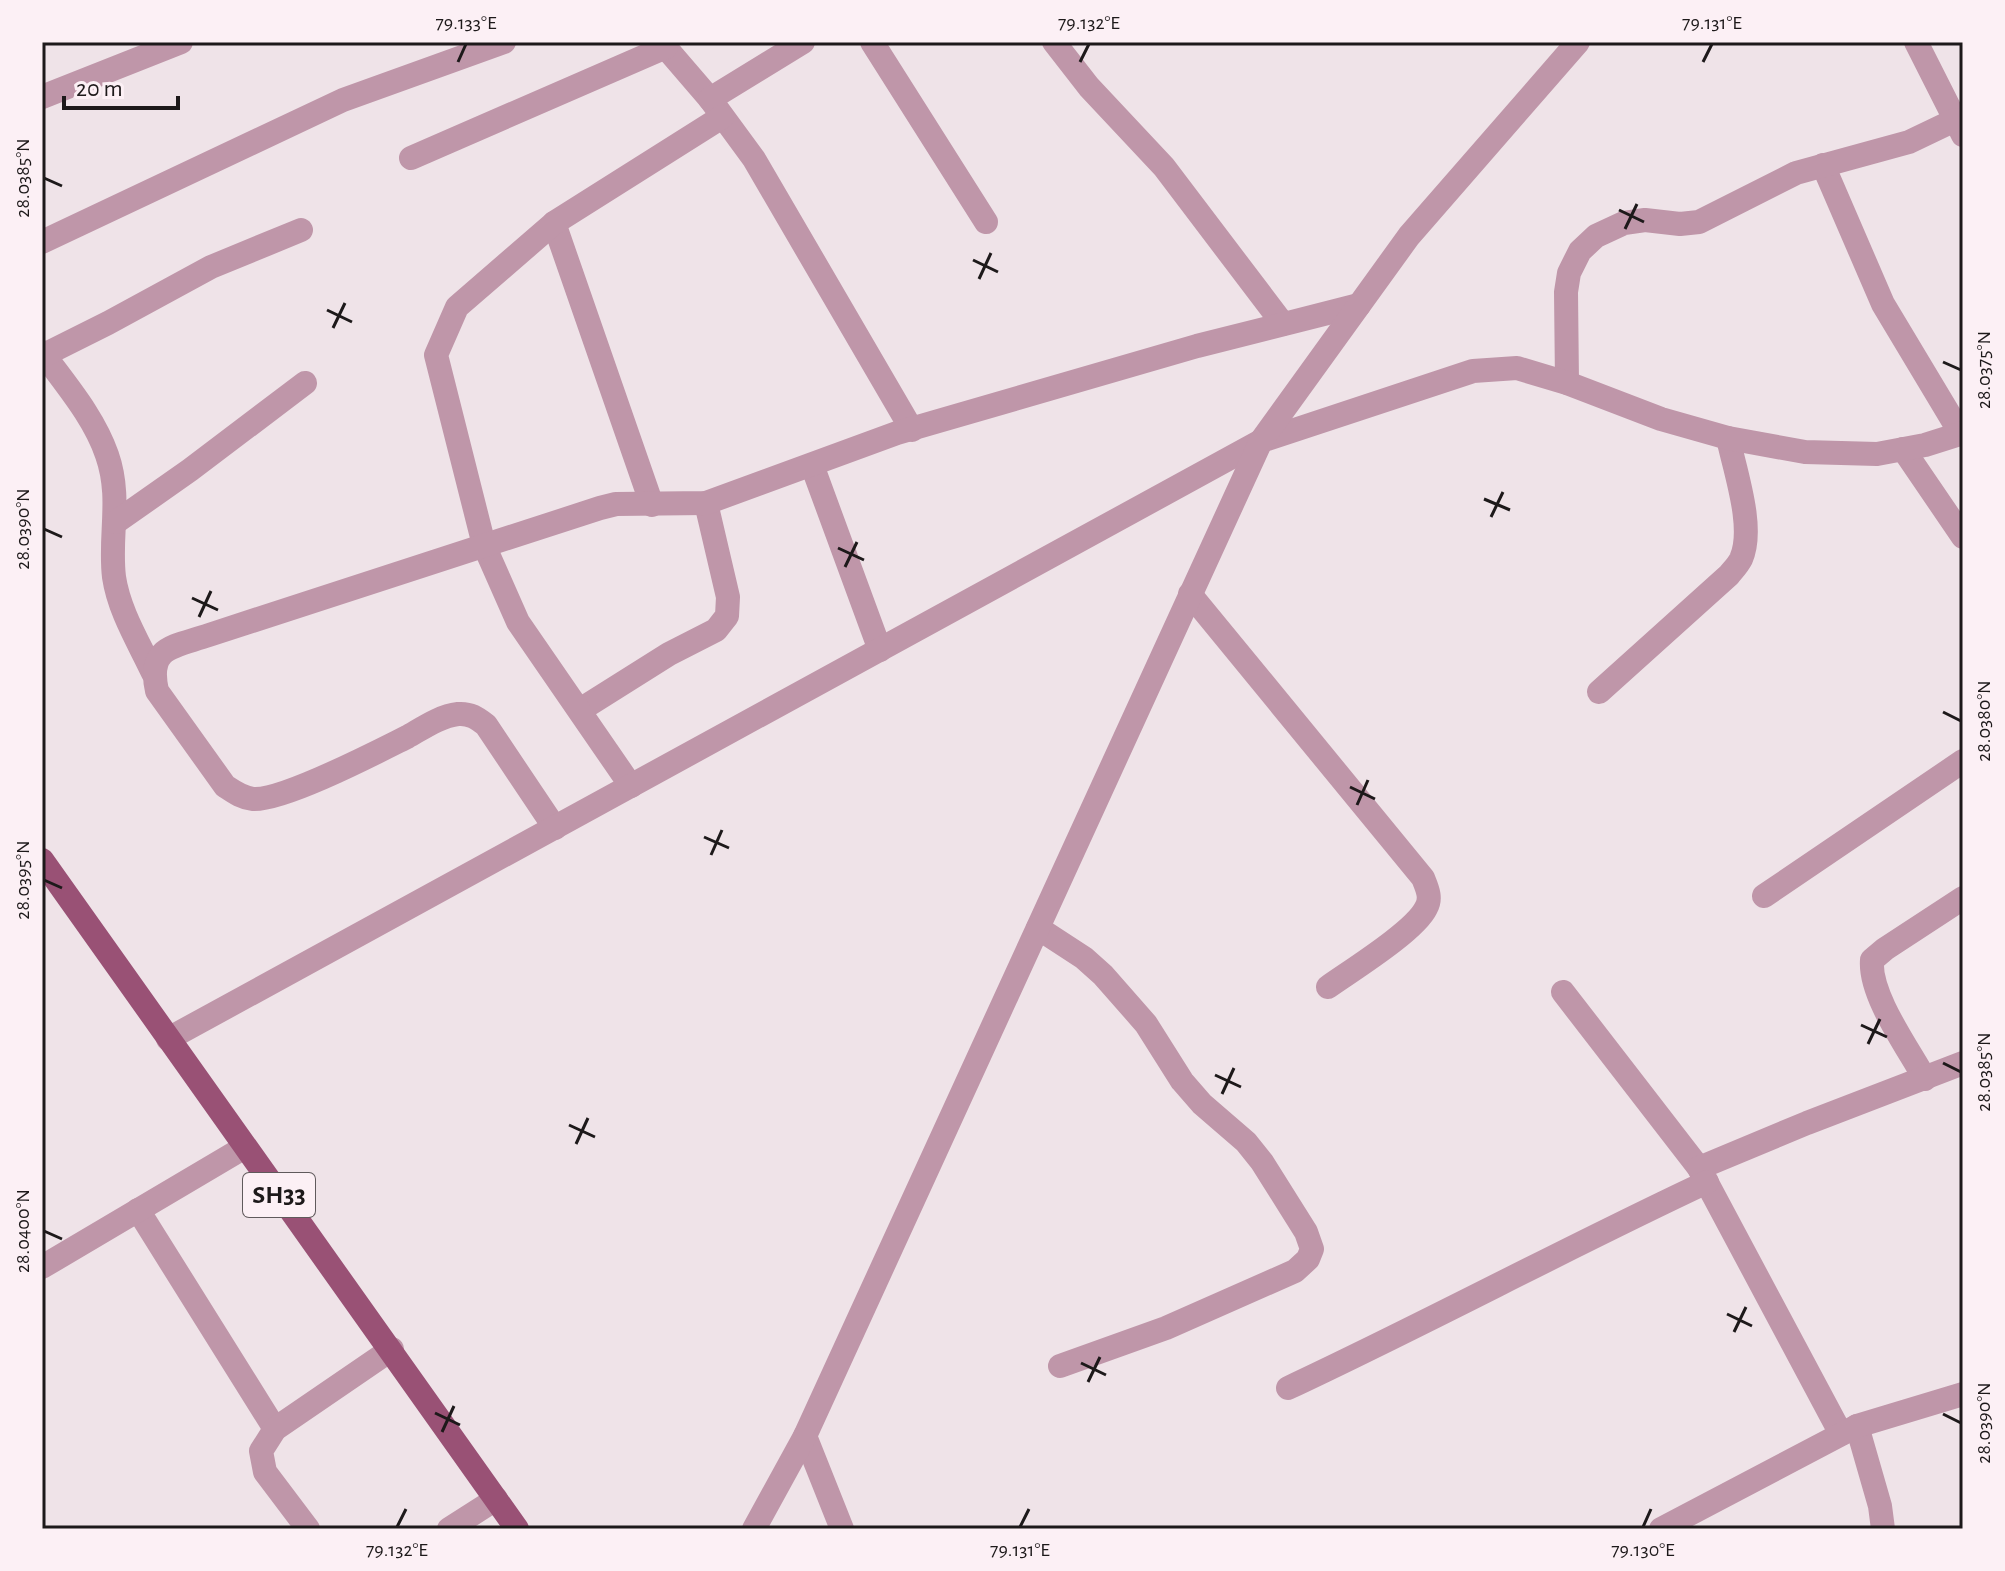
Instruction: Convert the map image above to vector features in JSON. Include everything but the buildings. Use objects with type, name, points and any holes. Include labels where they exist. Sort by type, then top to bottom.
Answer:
[{"type":"main road","name":"SH33","points":[[42,860],[517,1529]]},
{"type":"street","points":[[42,97],[181,42]]},
{"type":"street","points":[[42,242],[343,100],[504,42]]},
{"type":"street","points":[[631,786],[518,622],[484,545],[436,355],[457,307],[554,223],[632,171],[803,42]]},
{"type":"street","points":[[872,42],[986,222]]},
{"type":"street","points":[[1054,42],[1089,87],[1164,167],[1283,324]]},
{"type":"street","points":[[754,1529],[805,1436],[1261,441],[1409,236],[1578,42]]},
{"type":"street","points":[[1567,383],[1566,292],[1569,273],[1580,251],[1596,236],[1624,223],[1645,220],[1680,224],[1699,222],[1796,173],[1959,128],[1916,42]]},
{"type":"street","points":[[411,158],[663,45],[754,159],[912,430]]},
{"type":"street","points":[[168,1039],[1261,441],[1473,371],[1517,368],[1567,383],[1661,419],[1728,438],[1805,452],[1877,454],[1962,434],[1883,304],[1823,165]]},
{"type":"street","points":[[554,223],[652,505]]},
{"type":"street","points":[[301,230],[211,267],[43,354],[92,422],[107,455],[114,479],[114,579],[122,607],[153,673],[157,691],[225,786],[250,799],[271,798],[375,753],[443,718],[459,714],[475,716],[486,725],[555,828]]},
{"type":"street","points":[[153,673],[155,661],[162,651],[600,508],[616,504],[706,503],[912,430],[1197,346],[1359,305]]},
{"type":"street","points":[[116,522],[305,383]]},
{"type":"street","points":[[1599,692],[1729,575],[1740,561],[1746,541],[1745,521],[1728,438]]},
{"type":"street","points":[[1903,449],[1963,537]]},
{"type":"street","points":[[812,465],[880,650]]},
{"type":"street","points":[[580,710],[669,654],[716,630],[727,616],[728,597],[706,503]]},
{"type":"street","points":[[1190,594],[1423,878],[1429,891],[1428,906],[1418,921],[1328,987]]},
{"type":"street","points":[[1764,896],[1963,761]]},
{"type":"street","points":[[1925,1079],[1881,999],[1871,972],[1872,960],[1963,898]]},
{"type":"street","points":[[1038,928],[1084,958],[1146,1024],[1182,1081],[1202,1104],[1246,1142],[1262,1162],[1306,1232],[1312,1249],[1308,1259],[1295,1271],[1166,1328],[1060,1366]]},
{"type":"street","points":[[1563,992],[1703,1175],[1849,1430],[1880,1506],[1883,1529]]},
{"type":"street","points":[[1288,1388],[1411,1330],[1807,1123],[1963,1063]]},
{"type":"street","points":[[42,1267],[245,1147]]},
{"type":"street","points":[[138,1210],[275,1429]]},
{"type":"street","points":[[308,1529],[265,1472],[261,1451],[275,1429],[392,1349]]},
{"type":"street","points":[[1661,1529],[1849,1430],[1963,1394]]},
{"type":"street","points":[[805,1436],[842,1529]]},
{"type":"street","points":[[449,1529],[496,1499]]}]
